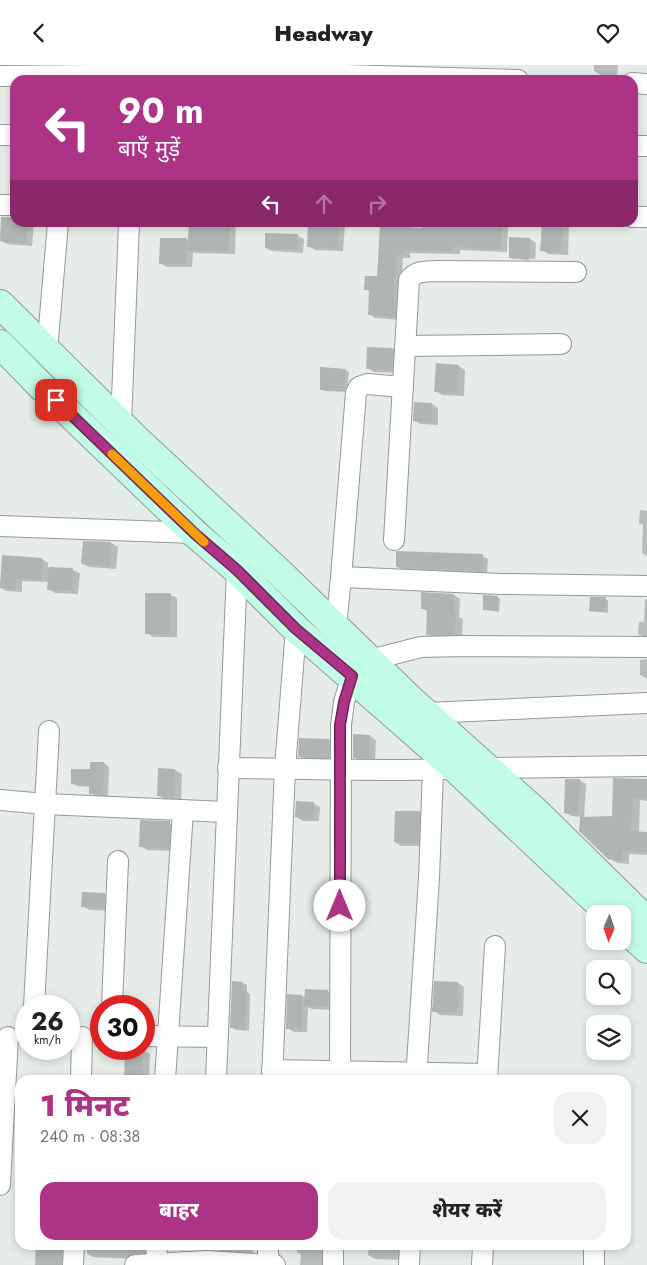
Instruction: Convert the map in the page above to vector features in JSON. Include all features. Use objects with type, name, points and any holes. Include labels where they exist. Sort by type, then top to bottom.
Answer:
[{"type":"street","points":[[39,75],[275,69],[408,75]]},
{"type":"street","points":[[47,351],[58,227]]},
{"type":"street","points":[[121,424],[129,227]]},
{"type":"street","points":[[394,540],[409,280],[419,272],[437,271],[576,273]]},
{"type":"street","points":[[0,305],[121,424],[336,627],[361,668],[444,769],[600,905]]},
{"type":"street","points":[[406,346],[561,343]]},
{"type":"street","points":[[0,344],[43,388],[194,533],[237,570],[296,629],[361,668],[426,713],[535,811],[647,921]]},
{"type":"street","points":[[336,627],[356,393],[359,387],[367,384],[403,387]]},
{"type":"street","points":[[0,527],[194,533]]},
{"type":"street","points":[[216,1075],[237,570]]},
{"type":"street","points":[[341,577],[501,585],[647,586]]},
{"type":"street","points":[[272,1075],[285,768],[296,629]]},
{"type":"street","points":[[340,1075],[341,714],[361,668],[421,647],[647,647]]},
{"type":"street","points":[[426,713],[647,703]]},
{"type":"street","points":[[35,995],[49,731]]},
{"type":"street","points":[[487,768],[647,766]]},
{"type":"street","points":[[228,768],[444,769]]},
{"type":"street","points":[[416,1075],[429,878],[444,769]]},
{"type":"street","points":[[0,800],[45,804],[226,812]]},
{"type":"street","points":[[165,1075],[183,811]]},
{"type":"street","points":[[112,995],[118,861]]},
{"type":"street","points":[[631,934],[647,949]]},
{"type":"street","points":[[487,1075],[495,946]]},
{"type":"street","points":[[0,1185],[12,1036]]},
{"type":"street","points":[[155,1036],[217,1037]]},
{"type":"street","points":[[81,1075],[84,1037]]},
{"type":"street","points":[[73,1265],[74,1250]]},
{"type":"street","points":[[333,1265],[334,1250]]},
{"type":"street","points":[[409,1265],[410,1250]]},
{"type":"street","points":[[482,1265],[483,1250]]},
{"type":"street","points":[[594,1250],[594,1265]]},
{"type":"street","points":[[135,1265],[157,1258],[206,1253],[270,1260]]},
{"type":"building","points":[[1,217],[10,217],[10,227],[27,227],[26,243],[0,241]]},
{"type":"building","points":[[189,227],[230,227],[229,251],[187,250]]},
{"type":"building","points":[[308,227],[339,227],[337,248],[307,247]]},
{"type":"building","points":[[380,227],[502,227],[501,249],[454,247],[453,251],[404,250],[403,255],[396,255],[395,317],[368,315],[369,290],[364,290],[365,276],[377,276]]},
{"type":"building","points":[[542,227],[563,227],[561,252],[540,251]]},
{"type":"building","points":[[265,233],[298,234],[297,250],[265,248]]},
{"type":"building","points":[[509,237],[530,238],[529,260],[509,258]]},
{"type":"building","points":[[160,238],[187,238],[186,264],[159,264]]},
{"type":"building","points":[[367,347],[393,348],[392,370],[366,369]]},
{"type":"building","points":[[436,363],[459,365],[457,393],[434,392]]},
{"type":"building","points":[[320,367],[346,369],[344,391],[320,390]]},
{"type":"building","points":[[414,402],[432,403],[432,422],[413,421]]},
{"type":"building","points":[[83,541],[111,542],[110,566],[81,564]]},
{"type":"building","points":[[396,551],[483,554],[482,571],[396,567]]},
{"type":"building","points":[[2,555],[42,558],[42,579],[16,578],[15,589],[0,588]]},
{"type":"building","points":[[49,567],[73,568],[72,591],[47,590]]},
{"type":"building","points":[[421,592],[454,594],[455,634],[426,635],[427,609],[421,609]]},
{"type":"building","points":[[145,593],[171,593],[170,634],[145,634]]},
{"type":"building","points":[[483,595],[498,596],[497,611],[483,610]]},
{"type":"building","points":[[590,597],[606,597],[605,612],[589,611]]},
{"type":"building","points":[[353,734],[370,735],[369,758],[353,758]]},
{"type":"building","points":[[299,738],[329,739],[329,758],[298,757]]},
{"type":"building","points":[[90,762],[104,762],[103,794],[89,794],[89,785],[71,784],[71,769],[90,769]]},
{"type":"building","points":[[158,768],[175,769],[174,797],[157,796]]},
{"type":"building","points":[[613,778],[647,779],[647,798],[633,797],[631,831],[647,832],[647,852],[622,850],[621,861],[608,859],[579,831],[580,817],[612,816]]},
{"type":"building","points":[[565,779],[580,779],[578,814],[564,813]]},
{"type":"building","points":[[296,801],[314,802],[313,818],[295,817]]},
{"type":"building","points":[[395,811],[420,811],[418,843],[394,842]]},
{"type":"building","points":[[140,820],[170,821],[169,848],[139,847]]},
{"type":"building","points":[[82,892],[105,893],[104,908],[81,907]]},
{"type":"building","points":[[232,981],[243,982],[243,990],[246,990],[245,1029],[230,1028]]},
{"type":"building","points":[[434,981],[458,982],[457,1013],[432,1012]]},
{"type":"building","points":[[305,989],[328,990],[328,1007],[304,1006]]},
{"type":"building","points":[[287,994],[302,995],[301,1029],[286,1029]]},
{"type":"building","points":[[125,1060],[143,1060],[142,1075],[124,1075]]},
{"type":"building","points":[[36,1250],[62,1250],[61,1265],[35,1265]]},
{"type":"building","points":[[128,1250],[145,1250],[145,1253],[134,1253],[127,1256]]},
{"type":"slow traffic","points":[[112,454],[204,542]]},
{"type":"route","points":[[56,400],[194,533],[237,570],[296,629],[352,676],[341,714],[340,725],[342,770],[340,906]]}]
